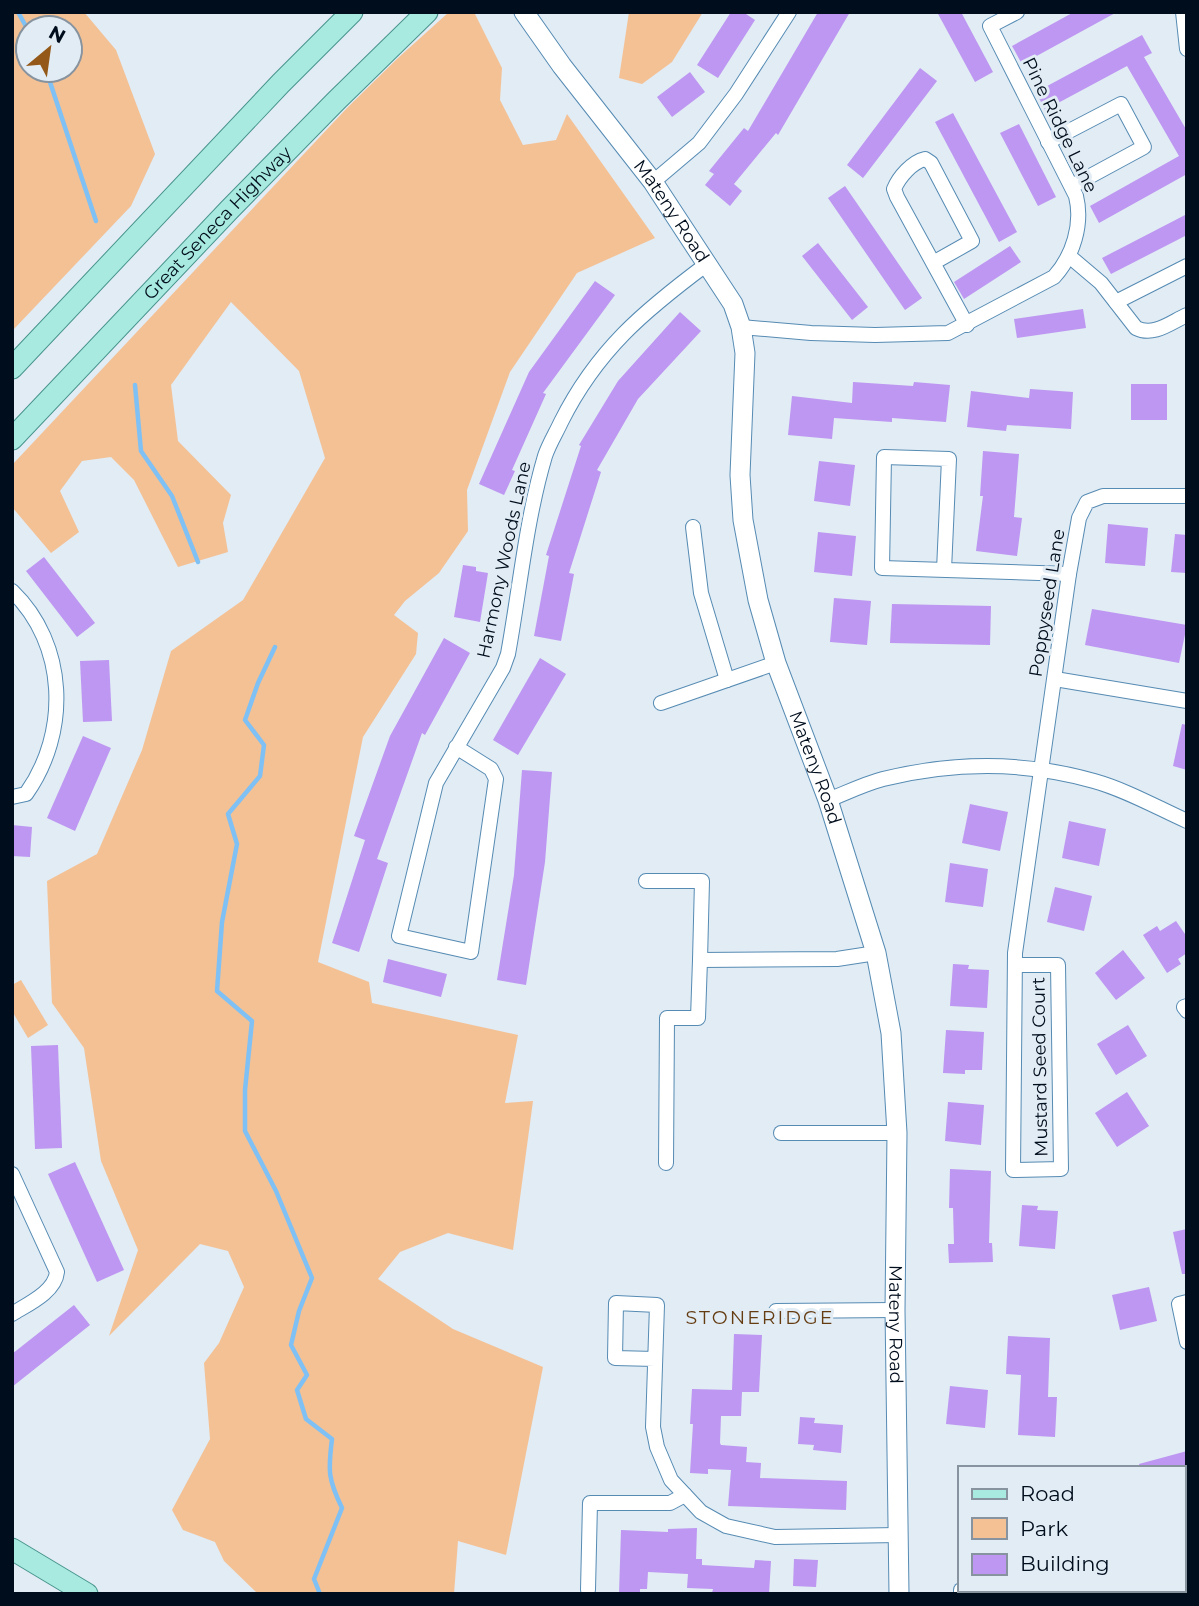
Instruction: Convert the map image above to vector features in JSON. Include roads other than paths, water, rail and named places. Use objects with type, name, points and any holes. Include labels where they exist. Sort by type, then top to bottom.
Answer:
[{"type":"main road","points":[[12,368],[281,83],[352,12]]},
{"type":"main road","name":"Great Seneca Highway","points":[[12,439],[268,170],[428,12]]},
{"type":"main road","points":[[12,1549],[87,1594]]},
{"type":"street","name":"Mateny Road","points":[[524,12],[562,66],[653,183],[733,304],[741,327],[745,354],[740,475],[743,520],[758,600],[776,663],[828,800],[876,953],[891,1033],[897,1133],[895,1310],[899,1594]]},
{"type":"street","points":[[653,183],[699,143],[736,94],[789,12]]},
{"type":"street","name":"Pine Ridge Lane","points":[[741,327],[811,333],[905,336],[948,333],[1054,277],[1069,256],[1075,236],[1078,206],[1072,186],[990,26],[1017,12]]},
{"type":"street","points":[[1183,12],[1187,49]]},
{"type":"street","points":[[1048,142],[1121,104],[1144,148],[1072,186]]},
{"type":"street","points":[[933,263],[972,241],[931,163],[925,159],[918,160],[898,180],[894,189],[933,263],[967,325]]},
{"type":"street","points":[[1069,256],[1101,283],[1136,328],[1152,332],[1187,315]]},
{"type":"street","name":"Harmony Woods Lane","points":[[456,747],[491,769],[496,779],[471,951],[399,936],[436,783],[456,747],[502,668],[508,654],[529,519],[546,453],[575,394],[598,362],[634,322],[707,264]]},
{"type":"street","points":[[1116,302],[1187,266]]},
{"type":"street","points":[[944,570],[949,459],[884,457],[882,568],[944,570],[1069,574]]},
{"type":"street","name":"Poppyseed Lane","points":[[1041,768],[1069,574],[1079,518],[1087,502],[1103,496],[1187,496]]},
{"type":"street","points":[[693,527],[701,593],[727,680]]},
{"type":"street","points":[[12,591],[36,618],[46,641],[56,670],[58,701],[49,748],[26,794],[12,797]]},
{"type":"street","points":[[661,703],[776,663]]},
{"type":"street","points":[[1055,679],[1187,701]]},
{"type":"street","points":[[828,800],[880,780],[932,769],[991,765],[1041,768],[1108,786],[1187,821]]},
{"type":"street","name":"Mustard Seed Court","points":[[1015,965],[1058,965],[1061,1170],[1013,1170],[1015,965],[1041,768]]},
{"type":"street","points":[[646,881],[702,881],[698,1018],[667,1018],[666,1163]]},
{"type":"street","points":[[700,960],[837,959],[876,953]]},
{"type":"street","points":[[1187,1006],[1184,1007],[1187,1011]]},
{"type":"street","points":[[781,1133],[897,1133]]},
{"type":"street","points":[[12,1174],[57,1272],[56,1280],[49,1290],[12,1314]]},
{"type":"street","points":[[1187,1302],[1179,1304],[1187,1342]]},
{"type":"street","points":[[655,1359],[615,1358],[616,1303],[657,1305],[653,1427],[657,1447],[671,1480],[701,1512],[726,1526],[775,1537],[898,1535]]},
{"type":"street","points":[[776,1311],[895,1310]]},
{"type":"street","points":[[588,1590],[590,1503],[670,1503],[685,1495]]},
{"type":"waterway","points":[[51,84],[96,221]]},
{"type":"waterway","points":[[135,385],[141,451],[172,496],[198,562]]},
{"type":"waterway","points":[[275,647],[245,720],[264,745],[260,776],[228,814],[237,844],[222,922],[217,991],[252,1021],[245,1090],[245,1131],[276,1191],[312,1278],[299,1311],[291,1345],[307,1375],[297,1390],[306,1419],[332,1439],[330,1475],[342,1508],[314,1579],[320,1594]]},
{"type":"district","name":"STONERIDGE","points":[[760,1317]]}]
